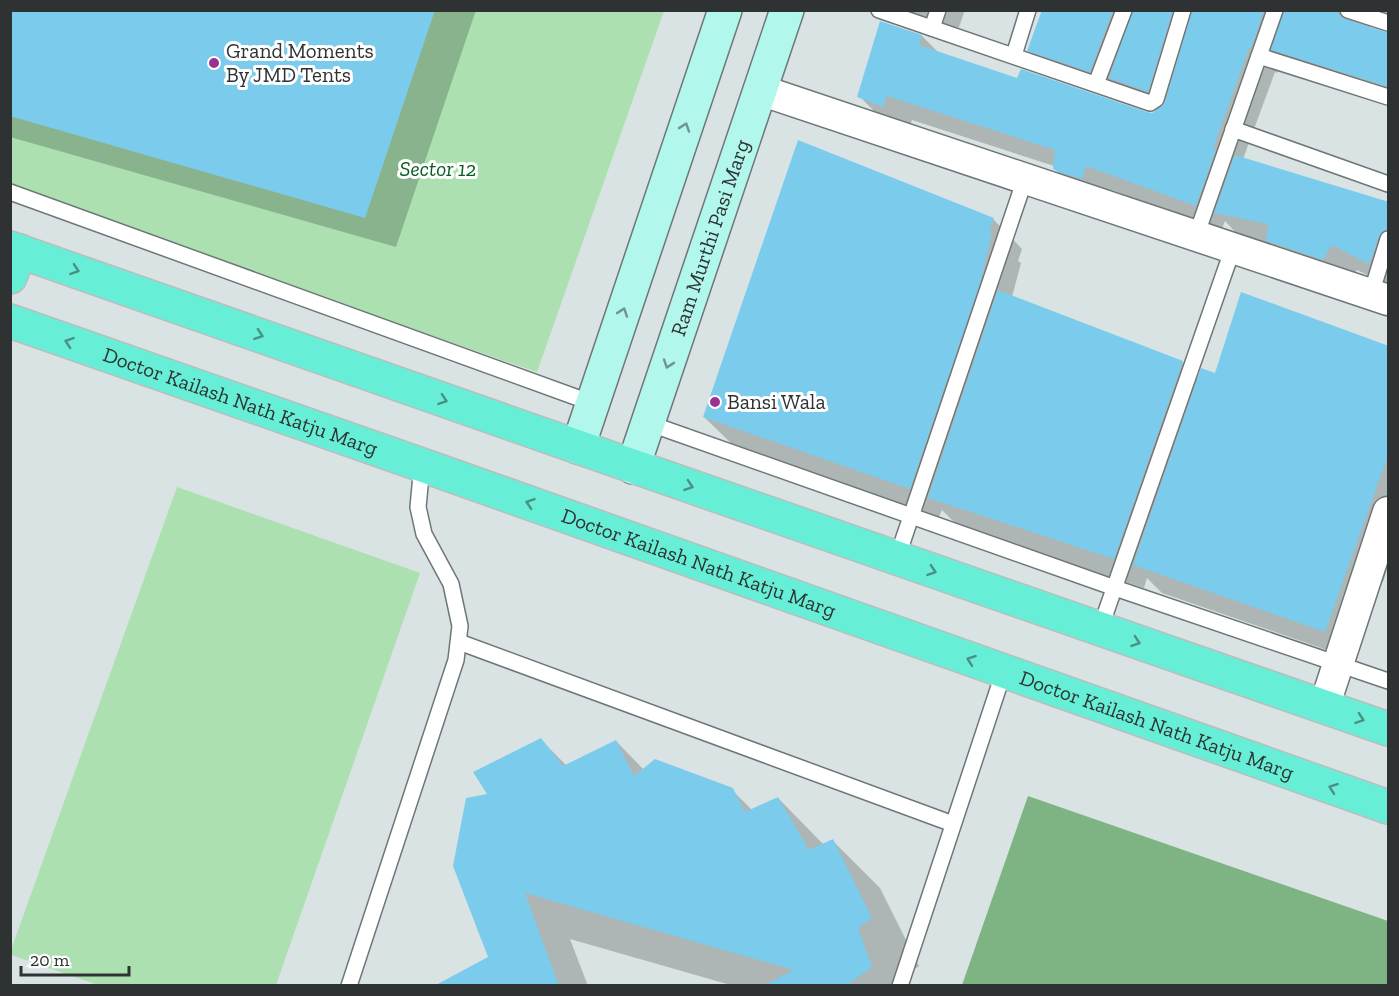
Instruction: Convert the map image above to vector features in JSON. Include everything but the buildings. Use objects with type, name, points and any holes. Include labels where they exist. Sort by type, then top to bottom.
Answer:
[{"type":"main road","points":[[14,259],[578,447],[1389,729]]},
{"type":"main road","name":"Doctor Kailash Nath Katju Marg","points":[[10,321],[1389,807]]},
{"type":"street","points":[[578,447],[725,10]]},
{"type":"street","name":"Ram Murthi Pasi Marg","points":[[633,467],[787,10]]},
{"type":"street","points":[[760,90],[1380,297]]},
{"type":"street","points":[[1324,706],[1389,512]]},
{"type":"lane","points":[[879,10],[1147,103],[1156,99],[1183,10]]},
{"type":"lane","points":[[932,28],[938,10]]},
{"type":"lane","points":[[1014,55],[1028,10]]},
{"type":"lane","points":[[1096,84],[1124,10]]},
{"type":"lane","points":[[1196,236],[1275,10]]},
{"type":"lane","points":[[1358,12],[1389,23]]},
{"type":"lane","points":[[1259,56],[1389,97]]},
{"type":"lane","points":[[1233,129],[1389,184]]},
{"type":"lane","points":[[897,558],[1026,179]]},
{"type":"lane","points":[[10,192],[592,404]]},
{"type":"lane","points":[[1380,297],[1389,239]]},
{"type":"lane","points":[[1101,629],[1233,248]]},
{"type":"lane","points":[[648,423],[911,517],[1389,681]]},
{"type":"lane","points":[[349,986],[456,660],[459,642],[460,626],[452,584],[424,534],[418,507],[422,465]]},
{"type":"lane","points":[[459,642],[953,824]]},
{"type":"lane","points":[[900,986],[1004,671]]},
{"type":"green space","name":"Sector 12","points":[[11,11],[664,11],[537,372],[11,190]]},
{"type":"green space","points":[[177,487],[420,573],[276,985],[98,985],[11,955]]},
{"type":"green space","points":[[1028,796],[1388,921],[1388,985],[962,985]]},
{"type":"place","name":"Grand Moments By JMD Tents","points":[[214,63]]},
{"type":"place","name":"Bansi Wala","points":[[715,402]]}]
